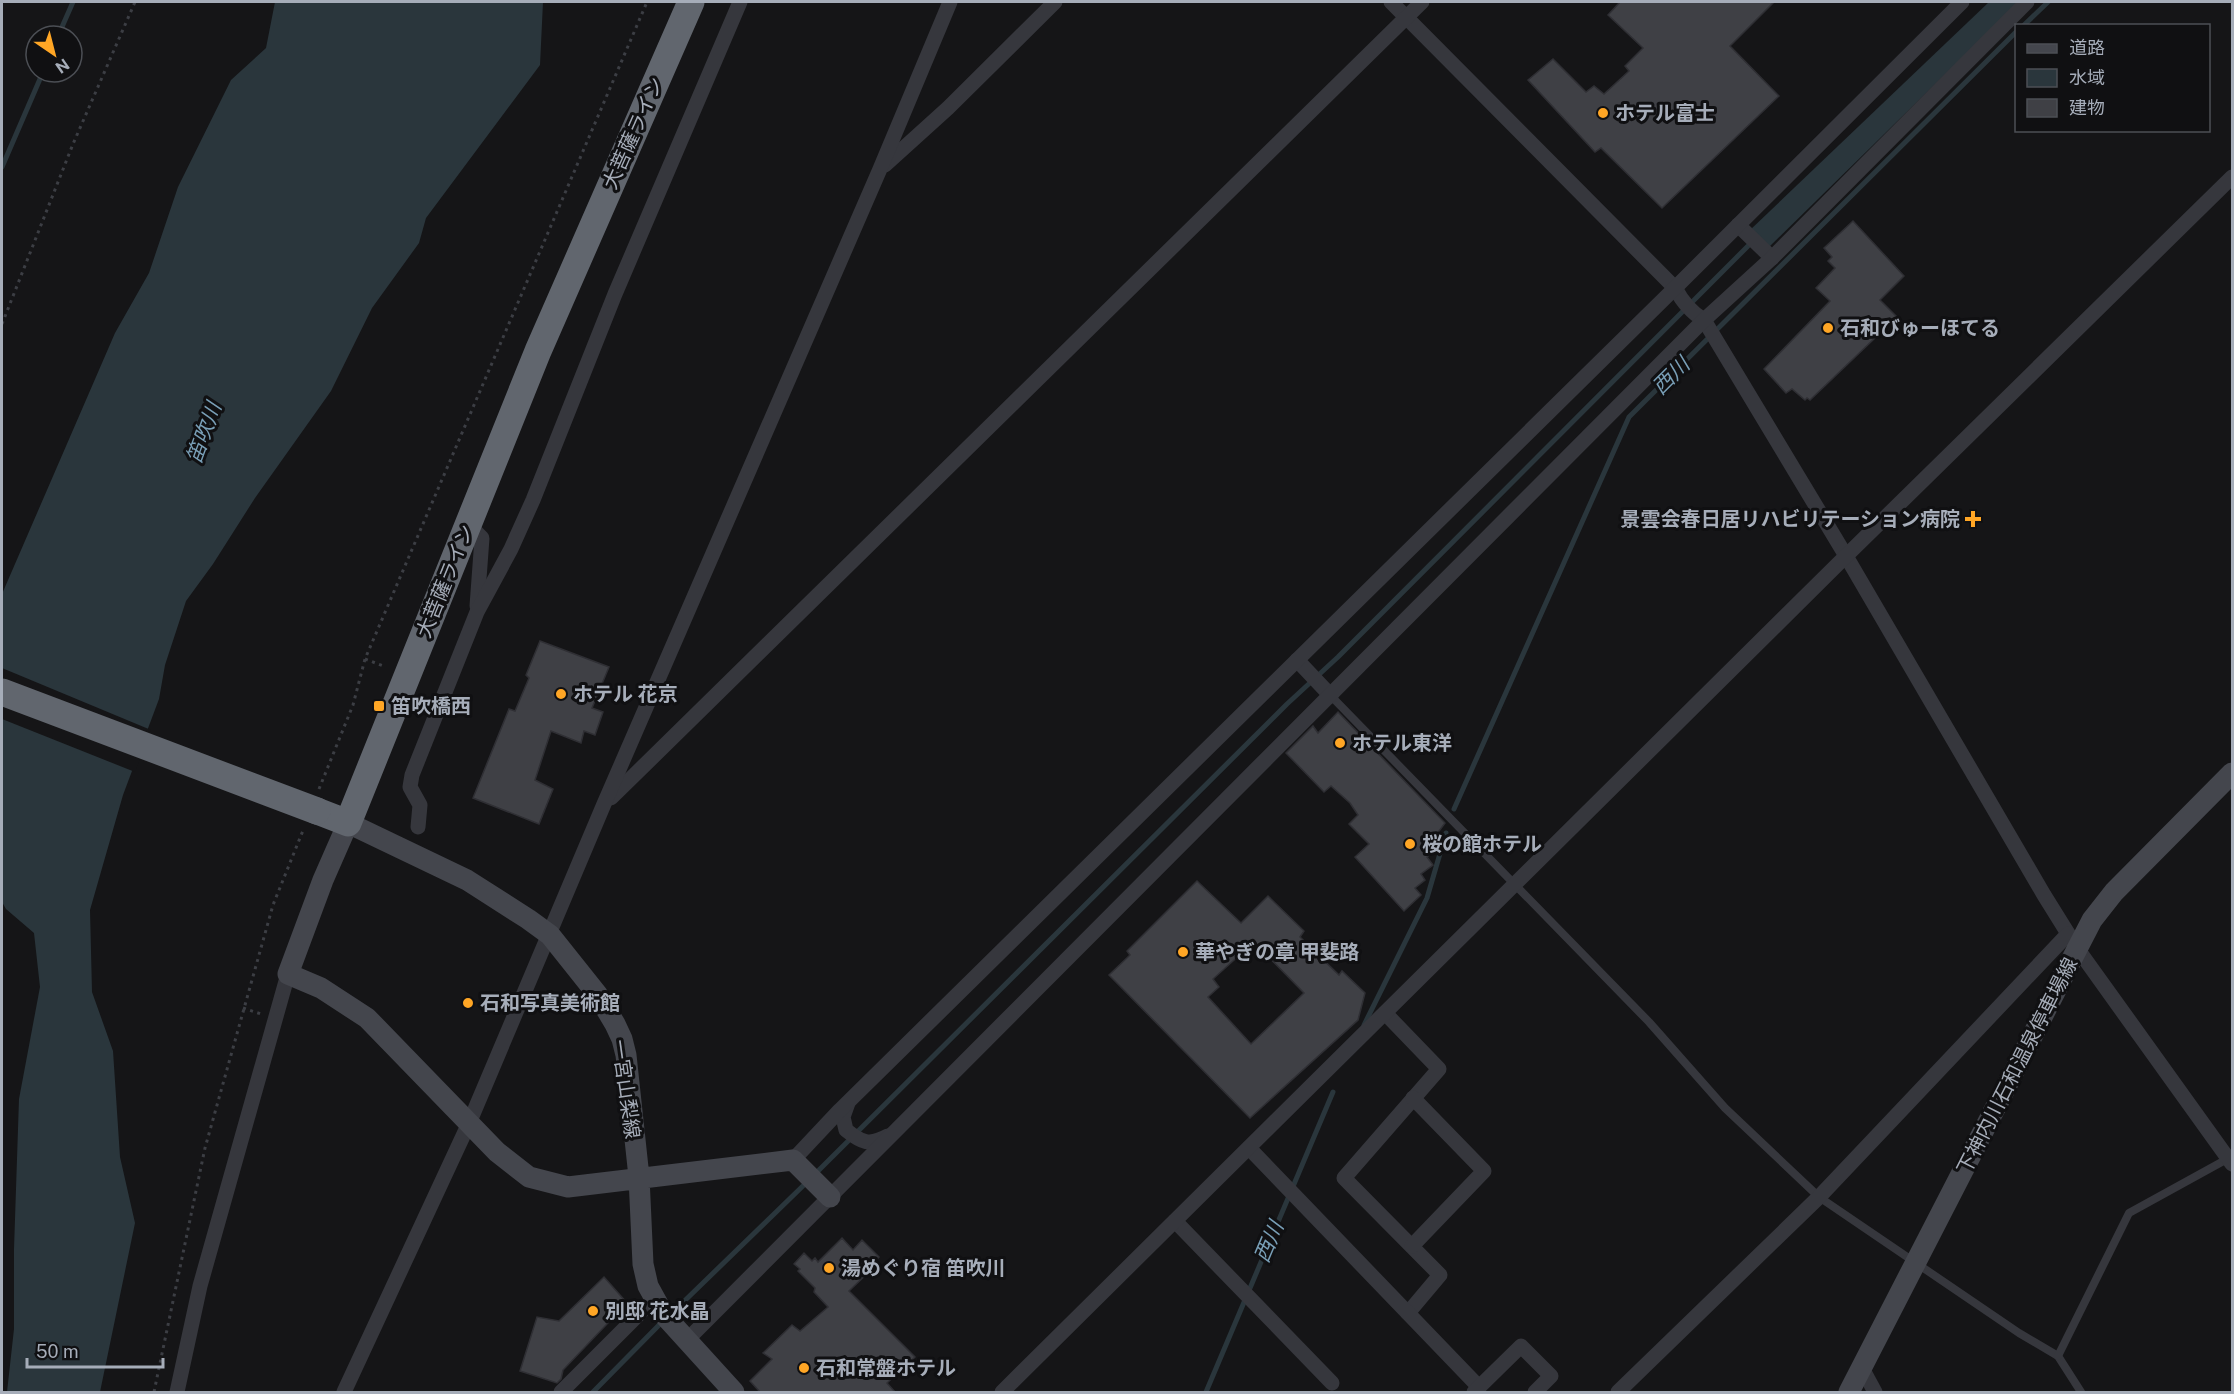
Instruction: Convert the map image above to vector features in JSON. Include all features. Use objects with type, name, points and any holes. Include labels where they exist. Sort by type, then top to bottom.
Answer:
[{"type":"highway","name":"大菩薩ライン","points":[[348,822],[538,351],[691,2]]},
{"type":"highway","points":[[2,692],[313,811],[348,822]]},
{"type":"main road","name":"下神内川石和温泉停車場線","points":[[1849,1392],[2073,941],[2114,892],[2232,774]]},
{"type":"main road","name":"一宮山梨線","points":[[348,822],[467,880],[528,918],[550,935],[597,994],[622,1039],[639,1177],[643,1264],[670,1322],[734,1392]]},
{"type":"main road","points":[[348,822],[323,880],[288,974],[321,988],[367,1018],[470,1121],[497,1152],[529,1177],[568,1187],[639,1177],[812,1179]]},
{"type":"street","points":[[418,827],[420,805],[410,788],[412,775],[477,612],[511,549],[533,500],[615,294],[740,2]]},
{"type":"street","points":[[344,1392],[470,1121],[604,804],[880,169],[950,2]]},
{"type":"street","points":[[880,169],[948,108],[1055,2]]},
{"type":"street","points":[[1391,2],[1704,322],[1846,556],[2073,941],[2231,1159]]},
{"type":"street","points":[[604,804],[1422,2]]},
{"type":"street","points":[[812,1179],[849,1101],[1297,660],[1678,293],[1962,2]]},
{"type":"street","points":[[561,1392],[670,1322],[812,1179],[893,1134],[1704,322],[1768,255],[2027,2]]},
{"type":"street","points":[[1002,1392],[2232,177]]},
{"type":"street","points":[[1742,229],[1768,255]]},
{"type":"street","points":[[468,524],[482,538],[477,612]]},
{"type":"street","points":[[1297,660],[1331,696]]},
{"type":"street","points":[[1618,1392],[1819,1197],[2073,941]]},
{"type":"street","points":[[177,1392],[200,1286],[288,974]]},
{"type":"street","points":[[1385,1013],[1439,1069],[1344,1178],[1440,1275],[1408,1313]]},
{"type":"street","points":[[1412,1246],[1484,1171],[1413,1098]]},
{"type":"street","points":[[849,1101],[843,1117],[846,1130],[860,1141],[875,1143],[893,1134]]},
{"type":"street","points":[[1249,1148],[1408,1313],[1476,1390],[1521,1346],[1551,1376],[1535,1392]]},
{"type":"street","points":[[1175,1221],[1332,1383]]},
{"type":"street","points":[[1862,1368],[1875,1392]]},
{"type":"lane","points":[[1331,696],[1649,1022],[1725,1108],[1819,1197],[2019,1333],[2058,1356],[2081,1392]]},
{"type":"lane","points":[[2058,1356],[2129,1213],[2231,1159]]},
{"type":"path","points":[[2,324],[73,144],[135,2]]},
{"type":"path","points":[[154,1392],[205,1148],[273,905],[313,811],[353,705],[365,659],[647,2]]},
{"type":"path","points":[[365,659],[395,671]]},
{"type":"path","points":[[243,1008],[268,1016]]},
{"type":"water","name":"笛吹川","points":[[275,2],[543,2],[540,65],[426,218],[419,243],[372,308],[331,391],[186,601],[165,665],[159,699],[123,795],[90,910],[92,992],[113,1051],[120,1157],[135,1223],[100,1392],[7,1392],[14,1329],[19,1099],[40,987],[34,933],[6,909],[2,902],[2,594],[115,333],[149,273],[178,187],[231,80],[266,48]]},
{"type":"water","points":[[1989,2],[2019,2],[1768,248],[1749,231]]},
{"type":"pier","points":[[2,668],[151,730],[135,772],[2,719]]},
{"type":"building","points":[[1620,2],[1774,2],[1730,46],[1779,96],[1662,208],[1601,148],[1595,152],[1528,80],[1553,59],[1586,92],[1594,86],[1604,94],[1629,71],[1625,66],[1643,48],[1608,15]]},
{"type":"building","points":[[1853,221],[1904,276],[1880,300],[1897,317],[1810,400],[1807,398],[1805,400],[1792,389],[1786,393],[1764,369],[1830,301],[1816,288],[1835,268],[1828,261],[1832,257],[1824,248]]},
{"type":"building","points":[[540,641],[609,667],[592,708],[603,712],[595,735],[584,731],[581,743],[551,731],[535,780],[553,789],[539,824],[473,798],[509,709],[515,711],[529,678],[526,675]]},
{"type":"building","points":[[1338,712],[1445,823],[1439,831],[1441,835],[1431,844],[1435,850],[1427,857],[1433,865],[1421,874],[1425,880],[1415,888],[1421,895],[1404,911],[1355,857],[1369,844],[1349,824],[1358,815],[1350,803],[1331,786],[1324,792],[1286,753],[1313,726],[1318,733]]},
{"type":"building","points":[[1197,881],[1241,923],[1268,896],[1304,931],[1300,937],[1339,975],[1342,971],[1365,993],[1358,1020],[1250,1118],[1109,975],[1130,955],[1127,951]],"holes":[[[1254,942],[1304,993],[1251,1044],[1208,997],[1219,987],[1213,979]]]},
{"type":"building","points":[[842,1238],[853,1250],[862,1240],[879,1257],[869,1267],[872,1269],[849,1291],[915,1357],[887,1383],[895,1392],[760,1392],[750,1381],[772,1359],[763,1353],[792,1325],[800,1331],[828,1307],[794,1264],[804,1253],[812,1261],[815,1258],[818,1262]]},
{"type":"building","points":[[604,1277],[627,1303],[563,1370],[561,1379],[557,1383],[520,1371],[537,1317],[559,1321]]},
{"type":"waterway","points":[[63,24],[73,2]]},
{"type":"waterway","name":"西川","points":[[2025,24],[2048,2]]},
{"type":"waterway","name":"西川","points":[[1454,809],[1629,417],[2015,33]]},
{"type":"waterway","points":[[2,167],[38,84]]},
{"type":"waterway","points":[[814,1175],[1287,704],[1338,657],[1752,242]]},
{"type":"waterway","name":"西川","points":[[1364,1025],[1427,898],[1446,833]]},
{"type":"waterway","name":"西川","points":[[1206,1392],[1333,1092]]},
{"type":"waterway","points":[[670,1315],[808,1181]]},
{"type":"waterway","points":[[593,1392],[663,1321]]},
{"type":"place","name":"ホテル富士","points":[[1603,113]]},
{"type":"place","name":"石和びゅーほてる","points":[[1828,328]]},
{"type":"place","name":"景雲会春日居リハビリテーション病院","points":[[1973,519]]},
{"type":"place","name":"ホテル 花京","points":[[561,694]]},
{"type":"place","name":"笛吹橋西","points":[[379,706]]},
{"type":"place","name":"ホテル東洋","points":[[1340,743]]},
{"type":"place","name":"桜の館ホテル","points":[[1410,844]]},
{"type":"place","name":"華やぎの章 甲斐路","points":[[1183,952]]},
{"type":"place","name":"石和写真美術館","points":[[468,1003]]},
{"type":"place","name":"湯めぐり宿 笛吹川","points":[[829,1268]]},
{"type":"place","name":"別邸 花水晶","points":[[593,1311]]},
{"type":"place","name":"石和常盤ホテル","points":[[804,1368]]}]
